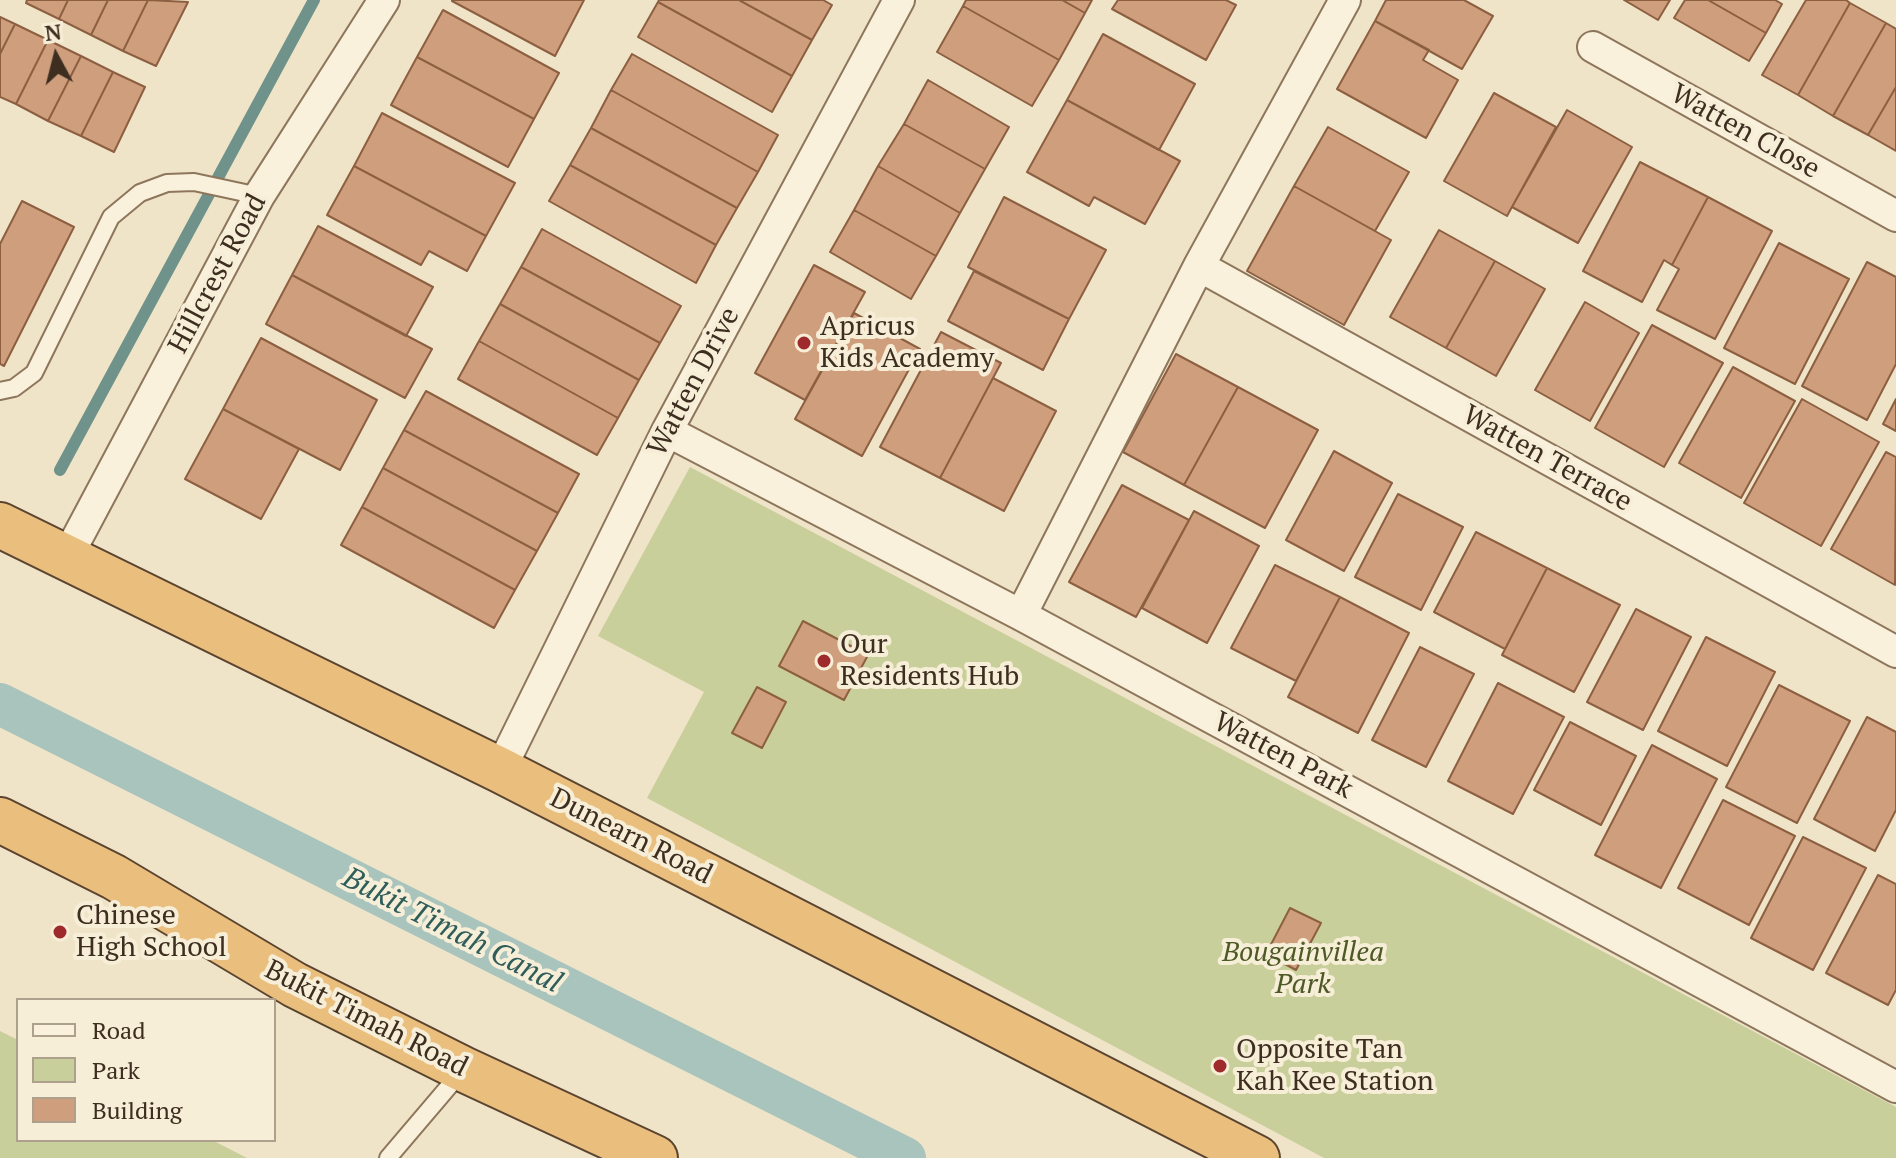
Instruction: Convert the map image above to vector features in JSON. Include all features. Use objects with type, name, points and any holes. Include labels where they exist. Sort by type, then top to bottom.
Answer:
[{"type":"highway","name":"Dunearn Road","points":[[0,525],[500,770],[1257,1158]]},
{"type":"highway","name":"Bukit Timah Road","points":[[0,820],[114,877],[295,985],[463,1069],[655,1158]]},
{"type":"street","name":"Hillcrest Road","points":[[67,557],[246,193],[384,0]]},
{"type":"street","name":"Watten Drive","points":[[500,770],[667,431],[899,0]]},
{"type":"street","points":[[1021,615],[1199,266],[1345,0]]},
{"type":"street","name":"Watten Close","points":[[1593,47],[1896,216]]},
{"type":"street","name":"Watten Terrace","points":[[1199,266],[1896,652]]},
{"type":"street","name":"Watten Park","points":[[667,431],[1021,615],[1896,1087]]},
{"type":"lane","points":[[0,391],[14,388],[34,373],[111,217],[140,193],[167,183],[194,182],[246,193]]},
{"type":"lane","points":[[388,1158],[463,1069]]},
{"type":"green space","name":"Bougainvillea Park","points":[[690,467],[1896,1107],[1896,1158],[1324,1158],[647,798],[704,692],[598,636]]},
{"type":"green space","points":[[0,1031],[16,1039],[16,1142],[216,1142],[247,1158],[0,1158]]},
{"type":"building","points":[[27,0],[68,0],[59,19],[26,3]]},
{"type":"building","points":[[68,0],[108,0],[91,35],[59,19]]},
{"type":"building","points":[[108,0],[148,0],[123,51],[91,35]]},
{"type":"building","points":[[148,0],[188,2],[156,66],[123,51]]},
{"type":"building","points":[[452,0],[584,0],[555,56]]},
{"type":"building","points":[[659,0],[739,0],[812,40],[792,76]]},
{"type":"building","points":[[739,0],[823,0],[832,5],[812,40]]},
{"type":"building","points":[[966,0],[1062,0],[1085,13],[1059,60],[963,6]]},
{"type":"building","points":[[1062,0],[1092,0],[1085,13]]},
{"type":"building","points":[[1118,0],[1226,0],[1236,5],[1206,60],[1112,9]]},
{"type":"building","points":[[1386,0],[1464,0],[1493,16],[1462,69],[1375,21]]},
{"type":"building","points":[[1624,0],[1670,0],[1658,20]]},
{"type":"building","points":[[1685,0],[1708,0],[1766,33],[1749,61],[1674,18]]},
{"type":"building","points":[[1708,0],[1775,0],[1782,4],[1766,33]]},
{"type":"building","points":[[1806,0],[1846,0],[1850,3],[1798,95],[1762,75]]},
{"type":"building","points":[[658,2],[792,76],[772,112],[638,37]]},
{"type":"building","points":[[1850,3],[1886,23],[1833,116],[1798,95]]},
{"type":"building","points":[[963,6],[1059,60],[1032,106],[937,52]]},
{"type":"building","points":[[443,10],[559,73],[534,119],[417,57]]},
{"type":"building","points":[[0,17],[15,24],[0,54]]},
{"type":"building","points":[[1375,21],[1429,50],[1423,60],[1458,80],[1426,138],[1337,89]]},
{"type":"building","points":[[1886,23],[1896,29],[1896,87],[1868,135],[1833,116]]},
{"type":"building","points":[[15,24],[48,40],[16,104],[0,97],[0,54]]},
{"type":"building","points":[[1103,34],[1195,84],[1159,150],[1067,100]]},
{"type":"building","points":[[48,40],[81,56],[48,121],[16,104]]},
{"type":"building","points":[[632,54],[778,135],[758,172],[611,90]]},
{"type":"building","points":[[81,56],[113,72],[81,136],[48,121]]},
{"type":"building","points":[[417,57],[534,119],[508,167],[391,105]]},
{"type":"building","points":[[113,72],[145,87],[114,152],[81,136]]},
{"type":"building","points":[[928,80],[1009,127],[985,169],[904,124]]},
{"type":"building","points":[[1896,87],[1896,151],[1868,135]]},
{"type":"building","points":[[611,90],[758,172],[737,208],[591,128]]},
{"type":"building","points":[[1494,93],[1556,127],[1507,216],[1444,181]]},
{"type":"building","points":[[1067,100],[1180,161],[1145,224],[1094,197],[1089,206],[1027,172]]},
{"type":"building","points":[[1567,110],[1632,147],[1578,243],[1512,207]]},
{"type":"building","points":[[382,113],[515,183],[486,236],[354,166]]},
{"type":"building","points":[[904,124],[985,169],[960,213],[878,166]]},
{"type":"building","points":[[1328,127],[1409,172],[1375,231],[1294,186]]},
{"type":"building","points":[[591,128],[737,208],[716,245],[570,165]]},
{"type":"building","points":[[1640,162],[1708,197],[1672,265],[1664,260],[1642,302],[1583,271]]},
{"type":"building","points":[[570,165],[716,245],[696,283],[549,201]]},
{"type":"building","points":[[354,166],[486,236],[467,271],[429,251],[421,265],[327,215]]},
{"type":"building","points":[[878,166],[960,213],[936,256],[854,210]]},
{"type":"building","points":[[1294,186],[1391,240],[1344,325],[1247,271]]},
{"type":"building","points":[[1004,197],[1106,250],[1069,319],[968,267]]},
{"type":"building","points":[[1708,197],[1772,231],[1715,339],[1657,310],[1679,269],[1672,265]]},
{"type":"building","points":[[22,201],[74,227],[4,366],[0,364],[0,244]]},
{"type":"building","points":[[854,210],[936,256],[911,299],[830,252]]},
{"type":"building","points":[[318,226],[433,287],[406,336],[292,275]]},
{"type":"building","points":[[542,229],[681,306],[660,343],[521,267]]},
{"type":"building","points":[[1439,230],[1495,261],[1446,348],[1390,317]]},
{"type":"building","points":[[1779,243],[1849,279],[1795,384],[1724,348]]},
{"type":"building","points":[[1495,261],[1545,289],[1496,376],[1446,348]]},
{"type":"building","points":[[1867,262],[1896,277],[1896,364],[1867,420],[1802,386]]},
{"type":"building","name":"Apricus Kids Academy","points":[[814,265],[865,292],[805,400],[755,373]]},
{"type":"building","points":[[521,267],[660,343],[639,380],[500,304]]},
{"type":"building","points":[[974,271],[1069,319],[1043,370],[948,321]]},
{"type":"building","points":[[292,275],[432,349],[405,398],[266,324]]},
{"type":"building","points":[[1585,302],[1639,333],[1590,421],[1535,390]]},
{"type":"building","points":[[500,304],[639,380],[618,418],[479,341]]},
{"type":"building","points":[[854,313],[920,349],[862,456],[795,419]]},
{"type":"building","points":[[1652,325],[1723,363],[1664,467],[1595,428]]},
{"type":"building","points":[[941,332],[1001,363],[940,478],[880,447]]},
{"type":"building","points":[[261,338],[377,400],[340,470],[223,409]]},
{"type":"building","points":[[479,341],[618,418],[597,455],[458,379]]},
{"type":"building","points":[[1176,354],[1238,387],[1184,485],[1123,452]]},
{"type":"building","points":[[1733,367],[1795,401],[1741,498],[1679,463]]},
{"type":"building","points":[[993,378],[1056,411],[1004,511],[940,478]]},
{"type":"building","points":[[1238,387],[1318,430],[1265,528],[1184,485]]},
{"type":"building","points":[[426,391],[579,474],[558,513],[404,430]]},
{"type":"building","points":[[1802,399],[1879,442],[1821,546],[1744,503]]},
{"type":"building","points":[[1896,399],[1896,431],[1883,424]]},
{"type":"building","points":[[223,409],[299,449],[261,519],[185,479]]},
{"type":"building","points":[[404,430],[558,513],[537,551],[383,468]]},
{"type":"building","points":[[1334,451],[1392,483],[1344,571],[1286,540]]},
{"type":"building","points":[[1886,452],[1896,457],[1895,585],[1831,549]]},
{"type":"building","points":[[383,468],[537,551],[515,590],[362,507]]},
{"type":"building","points":[[1122,485],[1189,520],[1136,617],[1069,582]]},
{"type":"building","points":[[1398,494],[1463,527],[1421,610],[1355,577]]},
{"type":"building","points":[[362,507],[515,590],[494,628],[341,545]]},
{"type":"building","points":[[1194,511],[1259,546],[1207,643],[1142,608]]},
{"type":"building","points":[[1476,532],[1547,568],[1505,649],[1434,612]]},
{"type":"building","points":[[1275,565],[1340,597],[1296,681],[1231,648]]},
{"type":"building","points":[[1547,568],[1620,605],[1574,692],[1502,655]]},
{"type":"building","points":[[1340,597],[1409,633],[1358,733],[1288,697]]},
{"type":"building","points":[[1636,609],[1691,637],[1643,730],[1587,702]]},
{"type":"building","name":"Our Residents Hub","points":[[803,621],[868,655],[844,700],[779,666]]},
{"type":"building","points":[[1706,637],[1775,672],[1727,766],[1658,731]]},
{"type":"building","points":[[1420,647],[1474,674],[1426,767],[1372,740]]},
{"type":"building","points":[[1498,683],[1564,717],[1513,814],[1448,781]]},
{"type":"building","points":[[1779,685],[1850,721],[1797,823],[1726,787]]},
{"type":"building","points":[[757,687],[786,702],[762,748],[732,733]]},
{"type":"building","points":[[1867,717],[1896,732],[1896,810],[1875,851],[1814,819]]},
{"type":"building","points":[[1570,722],[1636,756],[1601,825],[1534,790]]},
{"type":"building","points":[[1652,745],[1717,779],[1661,888],[1595,855]]},
{"type":"building","points":[[1723,800],[1795,836],[1749,925],[1678,888]]},
{"type":"building","points":[[1803,837],[1866,868],[1813,970],[1751,938]]},
{"type":"building","points":[[1878,875],[1896,884],[1896,990],[1888,1005],[1826,973]]},
{"type":"building","points":[[1290,908],[1321,923],[1296,970],[1266,954]]},
{"type":"waterway","points":[[60,470],[314,0]]},
{"type":"waterway","name":"Bukit Timah Canal","points":[[0,704],[905,1158]]},
{"type":"place","name":"Apricus Kids Academy","points":[[804,343]]},
{"type":"place","name":"Our Residents Hub","points":[[824,661]]},
{"type":"place","name":"Chinese High School","points":[[60,932]]},
{"type":"place","name":"Opposite Tan Kah Kee Station","points":[[1220,1066]]}]
